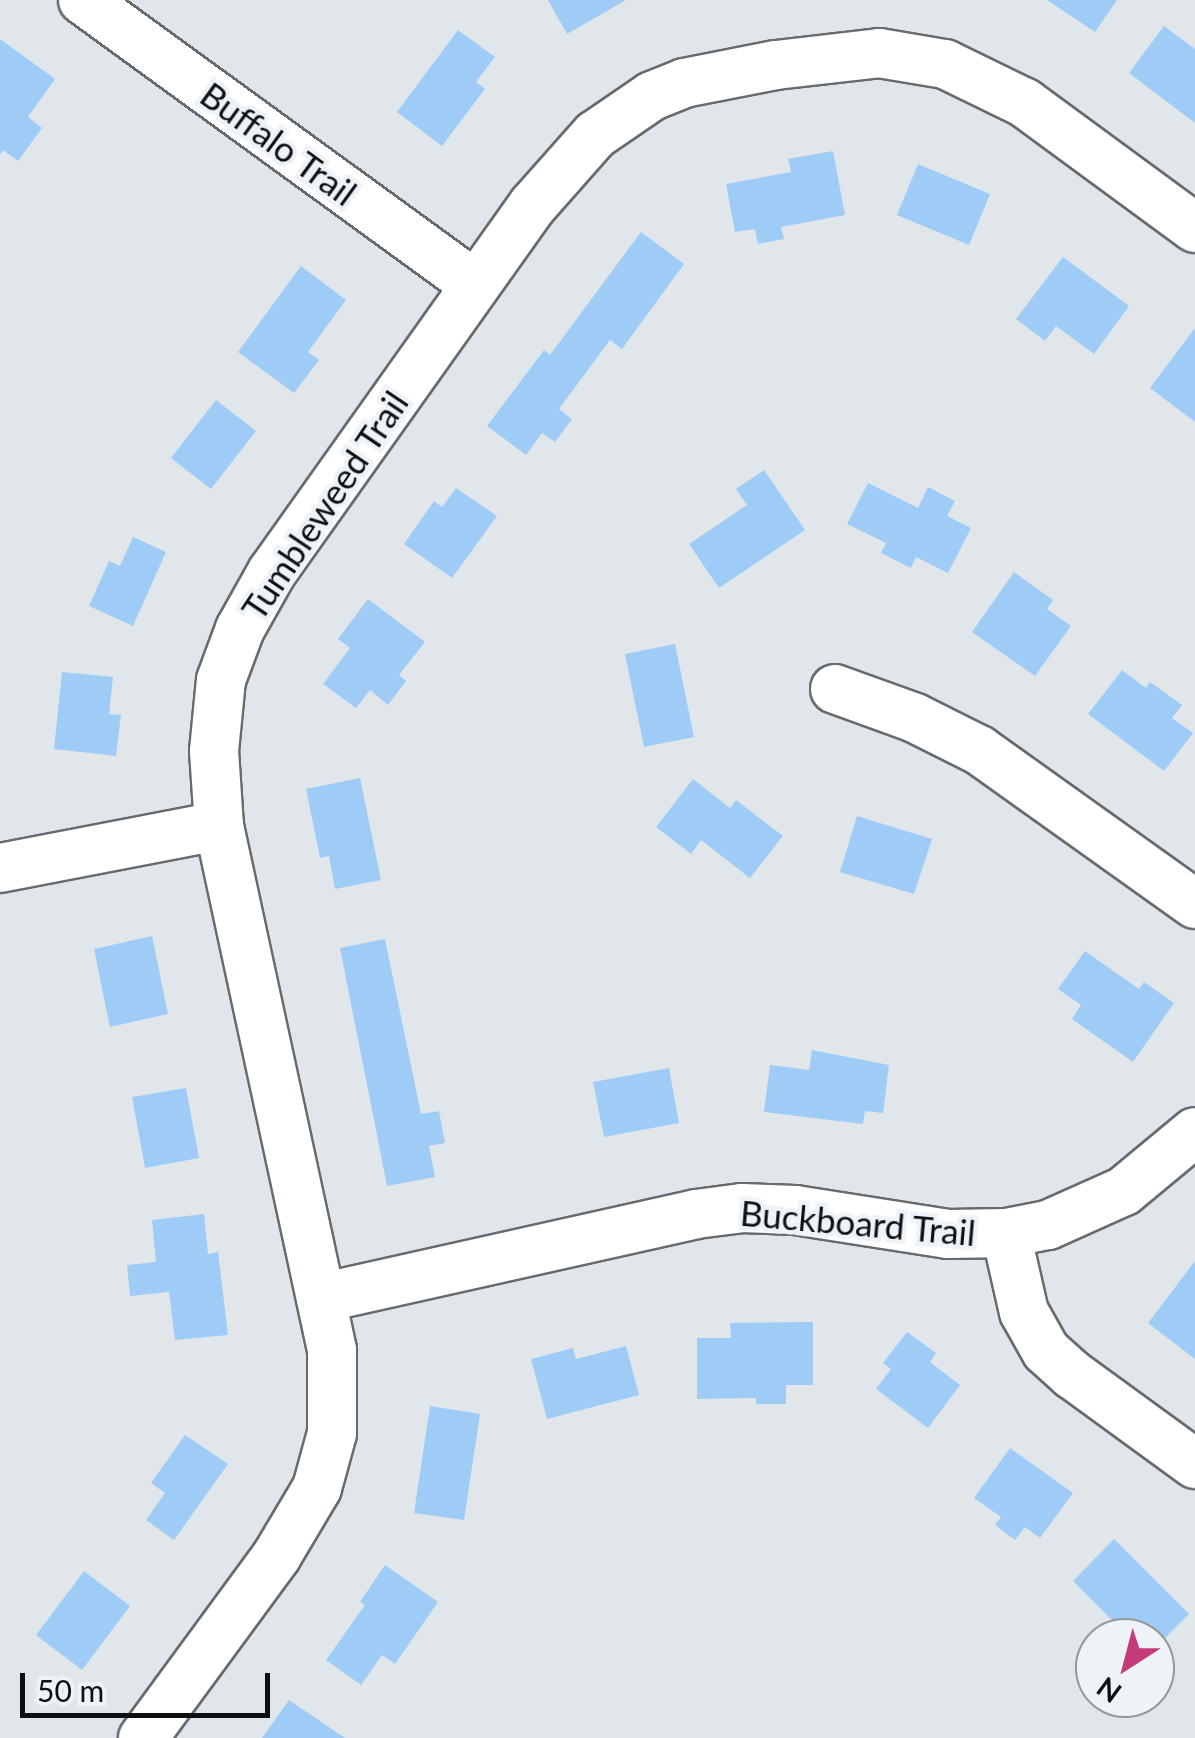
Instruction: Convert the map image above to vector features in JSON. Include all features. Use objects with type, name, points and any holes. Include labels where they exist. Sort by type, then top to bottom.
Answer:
[{"type":"street","name":"Buffalo Trail","points":[[83,0],[475,285]]},
{"type":"street","name":"Tumbleweed Trail","points":[[143,1738],[276,1558],[317,1488],[336,1401],[332,1350],[219,826],[214,750],[220,680],[240,629],[272,572],[475,285],[570,161],[595,135],[652,96],[684,83],[776,65],[879,53],[945,64],[1024,103],[1181,217]]},
{"type":"street","points":[[835,690],[915,718],[979,750],[1195,904]]},
{"type":"street","points":[[0,868],[219,826]]},
{"type":"street","name":"Buckboard Trail","points":[[321,1298],[696,1214],[742,1208],[795,1210],[899,1229],[1006,1232],[1048,1225],[1089,1210],[1124,1191],[1195,1132]]},
{"type":"street","points":[[1006,1232],[1024,1312],[1046,1351],[1195,1464]]},
{"type":"building","points":[[548,0],[626,0],[567,34]]},
{"type":"building","points":[[1047,0],[1117,0],[1095,32]]},
{"type":"building","points":[[1164,26],[1195,49],[1195,123],[1129,73]]},
{"type":"building","points":[[458,30],[495,57],[476,82],[485,89],[442,146],[397,112]]},
{"type":"building","points":[[0,39],[55,79],[28,117],[42,128],[18,161],[3,150],[0,155]]},
{"type":"building","points":[[833,151],[845,215],[781,227],[784,239],[758,244],[755,229],[735,232],[726,184],[791,172],[788,159]]},
{"type":"building","points":[[918,164],[990,194],[969,245],[897,215]]},
{"type":"building","points":[[641,232],[684,264],[622,349],[610,340],[559,409],[572,419],[555,442],[542,433],[526,455],[487,426],[544,350],[550,355]]},
{"type":"building","points":[[1063,257],[1129,306],[1094,354],[1056,326],[1045,341],[1016,319]]},
{"type":"building","points":[[301,266],[346,300],[308,352],[319,360],[294,393],[238,352]]},
{"type":"building","points":[[1195,328],[1195,422],[1150,388]]},
{"type":"building","points":[[216,400],[256,431],[211,489],[171,458]]},
{"type":"building","points":[[764,470],[805,530],[719,588],[689,544],[747,505],[736,489]]},
{"type":"building","points":[[868,483],[918,508],[928,487],[955,501],[947,516],[971,528],[948,573],[916,557],[911,568],[881,553],[886,543],[847,524]]},
{"type":"building","points":[[456,488],[497,516],[452,578],[404,544],[434,501],[442,507]]},
{"type":"building","points":[[133,537],[166,552],[133,626],[89,606],[109,561],[120,566]]},
{"type":"building","points":[[1014,572],[1053,600],[1047,609],[1071,626],[1035,676],[972,632]]},
{"type":"building","points":[[368,599],[425,642],[399,675],[406,681],[388,705],[370,690],[356,708],[323,684],[350,648],[338,639]]},
{"type":"building","points":[[675,644],[694,737],[644,747],[625,654]]},
{"type":"building","points":[[1122,670],[1146,688],[1150,682],[1182,705],[1172,718],[1193,733],[1164,771],[1088,714]]},
{"type":"building","points":[[62,672],[113,677],[109,714],[121,715],[116,756],[54,749]]},
{"type":"building","points":[[360,778],[381,880],[335,889],[329,856],[320,858],[306,789]]},
{"type":"building","points":[[693,779],[730,808],[736,800],[783,836],[750,878],[701,840],[691,854],[656,827]]},
{"type":"building","points":[[857,816],[932,839],[914,894],[840,872]]},
{"type":"building","points":[[152,936],[168,1014],[110,1027],[94,949]]},
{"type":"building","points":[[385,939],[421,1114],[439,1111],[445,1143],[429,1146],[435,1177],[387,1186],[340,948]]},
{"type":"building","points":[[1085,951],[1139,989],[1144,982],[1174,1003],[1133,1062],[1072,1019],[1081,1005],[1058,989]]},
{"type":"building","points":[[812,1050],[889,1065],[883,1113],[865,1111],[863,1124],[764,1112],[770,1065],[809,1070]]},
{"type":"building","points":[[669,1068],[679,1123],[604,1137],[593,1082]]},
{"type":"building","points":[[186,1088],[199,1158],[145,1168],[132,1097]]},
{"type":"building","points":[[204,1214],[208,1254],[218,1252],[228,1335],[175,1340],[169,1292],[130,1296],[127,1265],[156,1262],[152,1220]]},
{"type":"building","points":[[1195,1261],[1195,1359],[1148,1323]]},
{"type":"building","points":[[813,1322],[813,1385],[786,1385],[786,1404],[756,1404],[756,1398],[697,1399],[697,1338],[731,1338],[730,1323]]},
{"type":"building","points":[[907,1332],[936,1353],[930,1362],[960,1385],[928,1428],[876,1389],[891,1369],[883,1363]]},
{"type":"building","points":[[626,1346],[639,1395],[547,1419],[531,1359],[573,1348],[576,1359]]},
{"type":"building","points":[[430,1406],[480,1414],[464,1520],[414,1513]]},
{"type":"building","points":[[185,1435],[228,1464],[174,1540],[146,1520],[165,1493],[151,1483]]},
{"type":"building","points":[[1010,1448],[1073,1493],[1040,1538],[1025,1527],[1015,1540],[995,1525],[1001,1517],[974,1498]]},
{"type":"building","points":[[1114,1539],[1189,1614],[1175,1628],[1175,1618],[1110,1618],[1073,1581]]},
{"type":"building","points":[[385,1565],[438,1602],[395,1664],[382,1655],[361,1685],[326,1660],[365,1605],[360,1602]]},
{"type":"building","points":[[84,1571],[130,1606],[82,1670],[36,1635]]},
{"type":"building","points":[[289,1700],[345,1738],[262,1738]]}]
